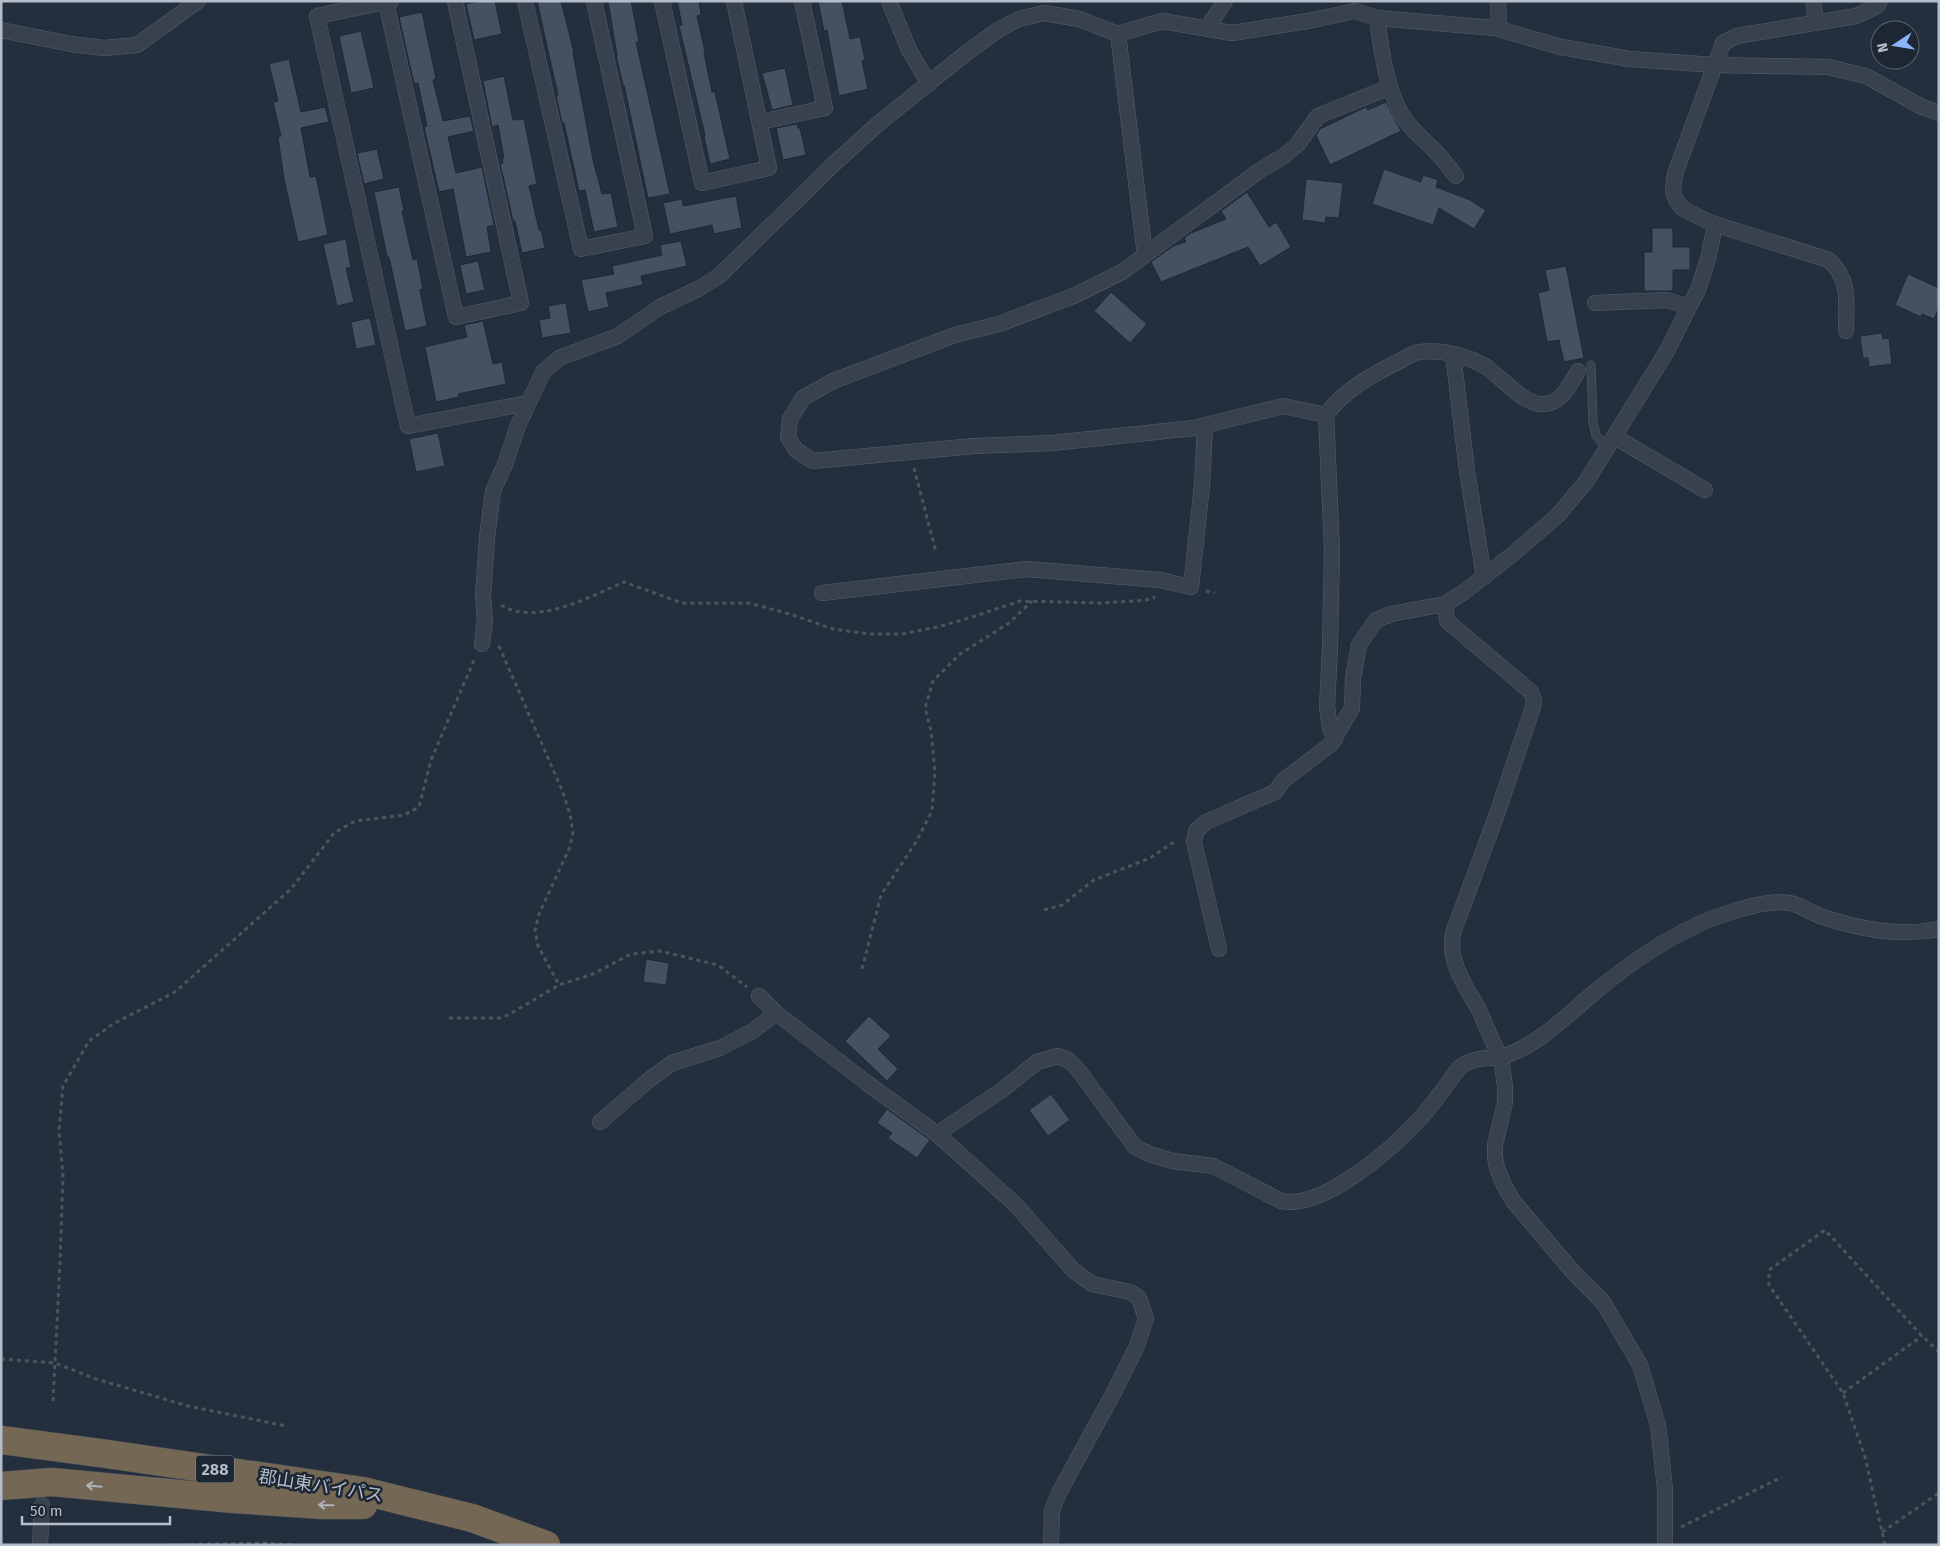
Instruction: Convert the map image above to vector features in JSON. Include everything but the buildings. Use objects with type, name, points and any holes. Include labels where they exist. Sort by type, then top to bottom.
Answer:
[{"type":"highway","points":[[1,1421],[242,1456],[363,1491]]},
{"type":"highway","name":"郡山東バイパス","points":[[1,1440],[363,1491],[472,1518],[546,1545]]},
{"type":"highway","points":[[1,1486],[52,1482],[312,1505],[427,1506]]},
{"type":"street","points":[[1,30],[70,44],[104,48],[137,45],[198,1]]},
{"type":"street","points":[[455,1],[521,303],[456,317],[388,2],[317,16],[408,426],[528,403]]},
{"type":"street","points":[[525,1],[581,249],[645,236],[594,1]]},
{"type":"street","points":[[662,1],[702,183],[769,168],[734,1]]},
{"type":"street","points":[[760,122],[825,108],[802,1]]},
{"type":"street","points":[[889,1],[910,50],[929,84]]},
{"type":"street","points":[[1207,28],[1225,1]]},
{"type":"street","points":[[1498,1],[1499,30]]},
{"type":"street","points":[[1814,1],[1815,22]]},
{"type":"street","points":[[1846,331],[1846,287],[1838,268],[1829,260],[1715,225],[1682,208],[1676,200],[1673,191],[1674,174],[1723,43],[1737,36],[1856,16],[1877,6],[1880,1]]},
{"type":"street","points":[[482,644],[485,620],[485,577],[493,490],[539,377],[552,362],[568,354],[618,336],[660,307],[720,276],[837,161],[879,123],[992,35],[1019,20],[1044,13],[1079,19],[1118,34],[1162,21],[1232,33],[1308,22],[1352,6],[1377,18],[1499,30],[1561,48],[1630,59],[1715,65],[1828,67],[1866,76],[1922,107],[1939,113]]},
{"type":"street","points":[[1377,18],[1382,53],[1390,87],[1402,115],[1420,137],[1439,154],[1456,176]]},
{"type":"street","points":[[1118,34],[1145,255]]},
{"type":"street","points":[[1326,415],[1283,406],[1194,428],[1052,443],[974,446],[813,461],[796,450],[788,437],[790,419],[803,398],[833,381],[955,335],[1000,324],[1076,295],[1122,272],[1259,171],[1284,156],[1298,144],[1318,116],[1390,87]]},
{"type":"street","points":[[1219,949],[1194,842],[1196,831],[1206,822],[1275,792],[1284,780],[1332,744],[1352,708],[1353,680],[1359,645],[1376,620],[1391,614],[1445,604],[1484,577],[1557,516],[1586,482],[1667,351],[1698,290],[1708,259],[1715,225]]},
{"type":"street","points":[[1595,303],[1667,300],[1689,307]]},
{"type":"street","points":[[1335,738],[1330,728],[1327,707],[1332,550],[1326,415],[1334,404],[1355,386],[1418,352],[1444,352],[1470,359],[1486,367],[1532,402],[1539,404],[1547,404],[1561,397],[1585,368]]},
{"type":"street","points":[[1453,354],[1466,471],[1484,577]]},
{"type":"street","points":[[822,593],[1027,569],[1160,580],[1191,587],[1202,485],[1204,426]]},
{"type":"street","points":[[1611,443],[1706,490]]},
{"type":"street","points":[[1445,604],[1447,620],[1531,692],[1534,700],[1451,942],[1456,968],[1501,1057],[1505,1102],[1496,1145],[1495,1157],[1497,1168],[1513,1201],[1573,1272],[1603,1302],[1640,1365],[1658,1425],[1665,1490],[1665,1540]]},
{"type":"street","points":[[937,1134],[1002,1090],[1037,1062],[1058,1056],[1068,1060],[1076,1067],[1135,1147],[1152,1155],[1173,1161],[1213,1166],[1281,1201],[1291,1203],[1327,1192],[1352,1177],[1389,1148],[1415,1125],[1459,1068],[1466,1062],[1476,1059],[1501,1057],[1523,1048],[1557,1024],[1624,968],[1683,931],[1725,914],[1762,904],[1789,903],[1850,925],[1883,932],[1922,932],[1939,929]]},
{"type":"street","points":[[759,996],[776,1013],[937,1134],[1015,1204],[1072,1270],[1092,1284],[1130,1292],[1139,1298],[1146,1319],[1128,1365],[1057,1497],[1052,1510],[1051,1545]]},
{"type":"street","points":[[600,1122],[650,1079],[672,1063],[720,1048],[753,1031],[776,1013]]},
{"type":"street","points":[[40,1545],[42,1506]]},
{"type":"lane","points":[[1585,368],[1596,435],[1611,443]]},
{"type":"path","points":[[910,452],[936,552]]},
{"type":"path","points":[[862,969],[882,895],[916,842],[932,811],[935,772],[931,731],[925,708],[933,681],[960,654],[1009,623],[1032,601]]},
{"type":"path","points":[[485,620],[507,664],[562,790],[570,814],[573,832],[570,847],[539,914],[535,930],[538,946],[559,985]]},
{"type":"path","points":[[53,1401],[63,1175],[60,1122],[63,1086],[76,1062],[89,1041],[112,1024],[175,992],[285,895],[334,833],[355,821],[404,815],[419,807],[431,760],[482,644]]},
{"type":"path","points":[[1044,910],[1062,905],[1094,880],[1150,858],[1182,837],[1196,831]]},
{"type":"path","points":[[449,1018],[499,1018],[508,1015],[559,985],[593,974],[631,954],[660,951],[718,965],[759,996]]},
{"type":"path","points":[[1885,1545],[1865,1457],[1843,1393],[1769,1285],[1769,1270],[1825,1230],[1939,1352]]},
{"type":"path","points":[[1843,1393],[1922,1336]]},
{"type":"path","points":[[1,1359],[55,1363],[96,1379],[188,1406],[286,1426]]},
{"type":"path","points":[[1665,1540],[1782,1477]]},
{"type":"path","points":[[1882,1532],[1939,1493]]},
{"type":"path","points":[[167,1545],[265,1543],[294,1545]]}]
